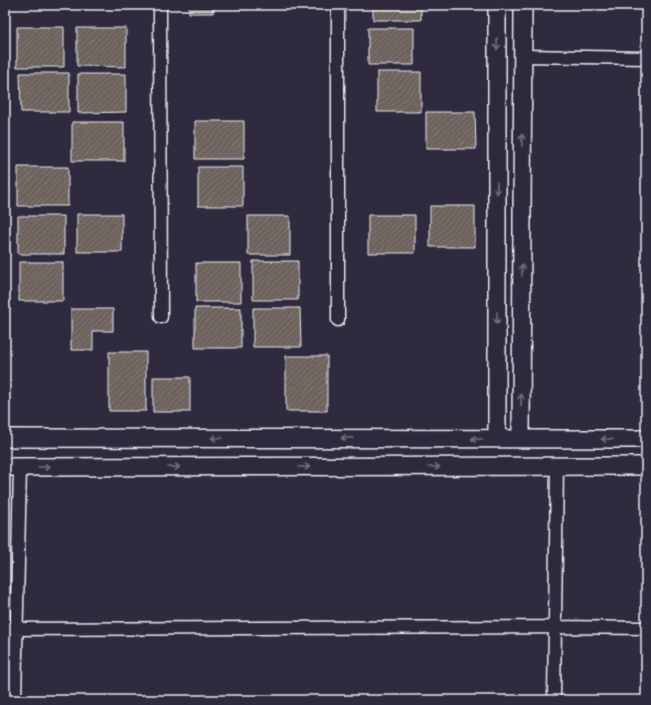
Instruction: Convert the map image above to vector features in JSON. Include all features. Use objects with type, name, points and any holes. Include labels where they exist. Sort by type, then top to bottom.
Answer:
[{"type":"main road","points":[[497,5],[497,439]]},
{"type":"main road","points":[[521,439],[523,5]]},
{"type":"main road","points":[[5,438],[646,439]]},
{"type":"main road","points":[[12,467],[646,466]]},
{"type":"street","points":[[160,5],[161,316]]},
{"type":"street","points":[[338,5],[338,320]]},
{"type":"street","points":[[523,56],[646,58]]},
{"type":"street","points":[[554,700],[557,466]]},
{"type":"street","points":[[12,467],[11,629],[15,700]]},
{"type":"street","points":[[11,629],[646,628]]},
{"type":"building","points":[[189,5],[213,5],[213,13],[189,13]]},
{"type":"building","points":[[373,5],[421,5],[421,20],[373,20]]},
{"type":"building","points":[[17,27],[64,27],[64,67],[17,67]]},
{"type":"building","points":[[77,28],[126,28],[126,67],[77,66]]},
{"type":"building","points":[[368,28],[414,28],[414,65],[368,65]]},
{"type":"building","points":[[377,72],[421,72],[421,112],[377,112]]},
{"type":"building","points":[[20,73],[69,73],[69,112],[21,112]]},
{"type":"building","points":[[78,74],[126,74],[126,112],[78,113]]},
{"type":"building","points":[[426,112],[475,112],[476,149],[426,149]]},
{"type":"building","points":[[195,121],[244,121],[244,159],[195,159]]},
{"type":"building","points":[[72,122],[124,122],[124,161],[72,161]]},
{"type":"building","points":[[18,167],[68,167],[68,206],[18,206]]},
{"type":"building","points":[[198,167],[243,167],[243,206],[198,206]]},
{"type":"building","points":[[430,206],[475,206],[475,247],[430,247]]},
{"type":"building","points":[[77,214],[122,214],[122,252],[77,252]]},
{"type":"building","points":[[368,215],[415,215],[415,253],[368,253]]},
{"type":"building","points":[[18,216],[64,216],[64,254],[18,254]]},
{"type":"building","points":[[248,216],[290,216],[290,255],[248,255]]},
{"type":"building","points":[[253,261],[298,261],[298,300],[253,300]]},
{"type":"building","points":[[19,262],[63,262],[63,301],[19,301]]},
{"type":"building","points":[[196,263],[241,263],[241,302],[196,302]]},
{"type":"building","points":[[195,308],[241,308],[241,348],[195,348]]},
{"type":"building","points":[[253,308],[300,308],[301,347],[253,347]]},
{"type":"building","points":[[71,309],[113,309],[113,331],[93,331],[93,350],[71,350]]},
{"type":"building","points":[[109,352],[146,352],[146,411],[109,411]]},
{"type":"building","points":[[286,356],[327,356],[327,411],[286,411]]},
{"type":"building","points":[[153,377],[190,377],[190,412],[153,412]]}]
